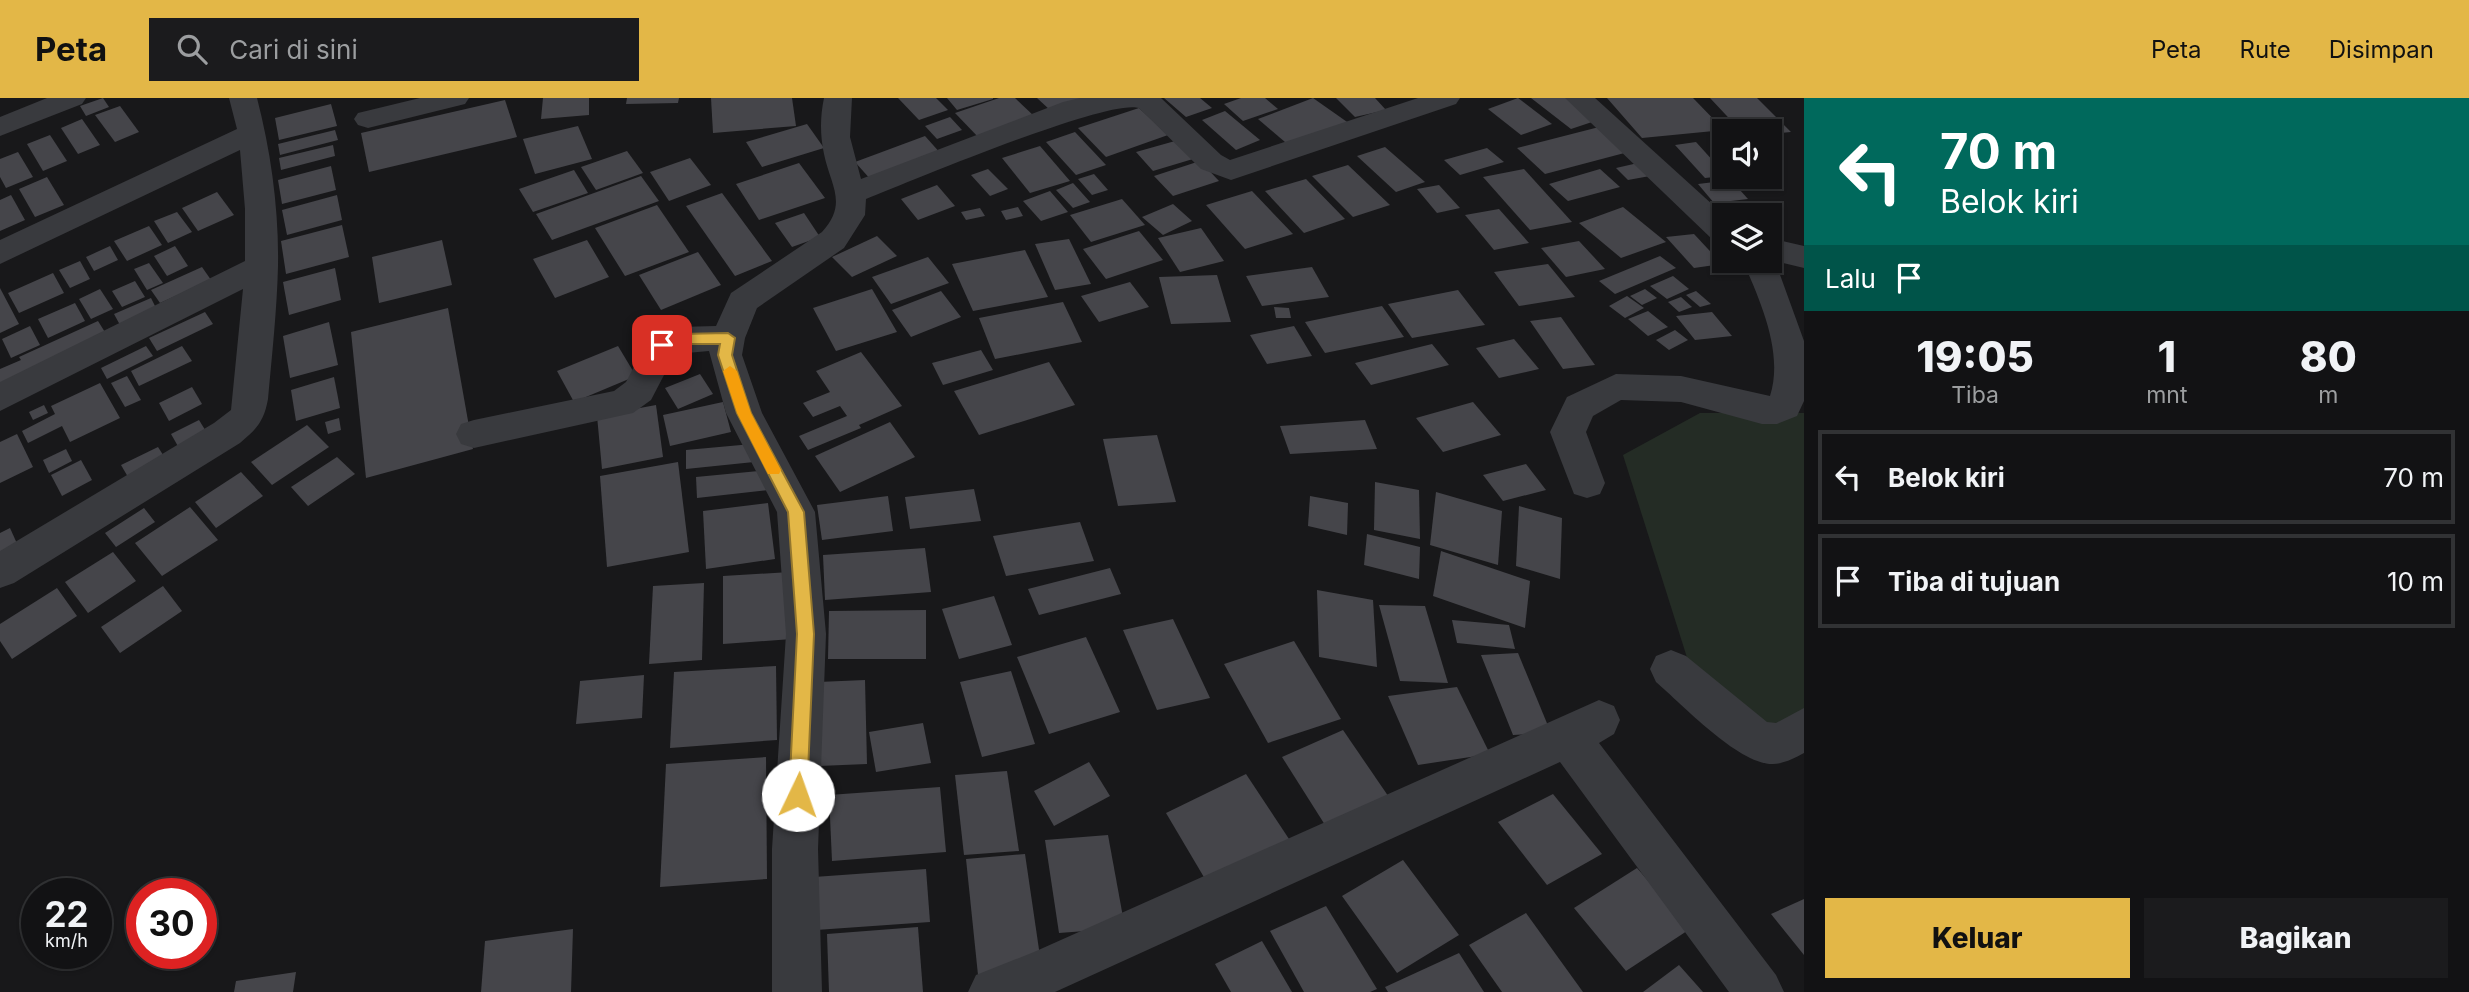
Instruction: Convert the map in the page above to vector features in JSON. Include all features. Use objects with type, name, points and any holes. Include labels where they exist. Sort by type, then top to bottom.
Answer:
[{"type":"street","points":[[0,127],[72,98]]},
{"type":"street","points":[[0,570],[227,433],[247,417],[251,399],[262,266],[253,132],[243,98]]},
{"type":"street","points":[[368,119],[455,98]]},
{"type":"street","points":[[796,992],[795,849],[806,634],[796,512],[744,413],[725,355],[728,338],[743,301],[845,229],[852,212],[853,193],[845,177],[836,143],[838,98]]},
{"type":"street","points":[[853,193],[1073,108],[1122,98]]},
{"type":"street","points":[[1140,98],[1149,102],[1211,162],[1231,170],[1446,98]]},
{"type":"street","points":[[1579,98],[1712,222]]},
{"type":"street","points":[[0,253],[253,132]]},
{"type":"street","points":[[1782,252],[1804,257]]},
{"type":"street","points":[[0,398],[262,266]]},
{"type":"street","points":[[1587,483],[1568,432],[1579,407],[1616,387],[1681,389],[1762,410],[1777,410],[1786,406],[1793,373],[1787,342],[1763,273]]},
{"type":"street","points":[[474,434],[621,403],[639,391],[662,345],[679,339],[728,338]]},
{"type":"street","points":[[1671,669],[1755,740],[1782,745],[1804,728]]},
{"type":"street","points":[[993,992],[1042,973],[1583,729],[1759,992]]},
{"type":"shaded area","points":[[1700,413],[1804,413],[1804,750],[1690,667],[1623,455]]},
{"type":"building","points":[[103,98],[109,107],[86,116],[80,106]]},
{"type":"building","points":[[543,98],[589,98],[589,115],[541,119]]},
{"type":"building","points":[[627,98],[679,98],[678,103],[626,104]]},
{"type":"building","points":[[711,98],[792,98],[796,126],[713,133]]},
{"type":"building","points":[[898,98],[936,98],[948,110],[919,120]]},
{"type":"building","points":[[947,98],[993,98],[993,99],[957,110]]},
{"type":"building","points":[[999,98],[1015,98],[1035,117],[980,139],[955,113]]},
{"type":"building","points":[[1037,98],[1084,98],[1050,110]]},
{"type":"building","points":[[1164,98],[1200,98],[1212,108],[1186,117]]},
{"type":"building","points":[[1241,98],[1265,98],[1278,109],[1243,121],[1224,104]]},
{"type":"building","points":[[1313,98],[1350,124],[1292,148],[1258,119]]},
{"type":"building","points":[[1336,98],[1375,98],[1386,110],[1355,117]]},
{"type":"building","points":[[1518,98],[1552,124],[1521,135],[1488,109]]},
{"type":"building","points":[[1531,98],[1573,98],[1601,119],[1571,129]]},
{"type":"building","points":[[1607,98],[1693,98],[1713,119],[1712,131],[1642,138]]},
{"type":"building","points":[[1710,98],[1757,98],[1778,119],[1730,119]]},
{"type":"building","points":[[505,100],[517,137],[369,172],[361,133]]},
{"type":"building","points":[[331,104],[337,126],[279,140],[275,118]]},
{"type":"building","points":[[120,106],[139,132],[115,142],[95,115]]},
{"type":"building","points":[[1139,108],[1168,135],[1106,157],[1078,128]]},
{"type":"building","points":[[1225,111],[1260,140],[1236,150],[1202,120]]},
{"type":"building","points":[[950,117],[962,130],[937,139],[925,126]]},
{"type":"building","points":[[82,119],[100,145],[78,154],[61,128]]},
{"type":"building","points":[[1782,123],[1791,132],[1782,133]]},
{"type":"building","points":[[807,124],[824,148],[762,167],[746,142]]},
{"type":"building","points":[[578,126],[592,159],[535,174],[523,139]]},
{"type":"building","points":[[1603,126],[1632,151],[1545,174],[1517,148]]},
{"type":"building","points":[[335,130],[338,140],[280,155],[278,144]]},
{"type":"building","points":[[1075,132],[1106,165],[1076,175],[1046,142]]},
{"type":"building","points":[[50,135],[67,161],[43,171],[27,144]]},
{"type":"building","points":[[925,136],[942,155],[872,181],[855,162]]},
{"type":"building","points":[[1175,141],[1193,159],[1153,171],[1136,152]]},
{"type":"building","points":[[1696,142],[1712,160],[1712,177],[1705,178],[1675,145]]},
{"type":"building","points":[[333,145],[335,156],[281,170],[279,158]]},
{"type":"building","points":[[1040,146],[1070,181],[1030,193],[1002,158]]},
{"type":"building","points":[[1385,147],[1425,182],[1396,192],[1357,156]]},
{"type":"building","points":[[1487,148],[1504,162],[1460,175],[1444,160]]},
{"type":"building","points":[[627,151],[643,173],[596,190],[581,167]]},
{"type":"building","points":[[18,152],[33,177],[6,188],[0,177],[0,159]]},
{"type":"building","points":[[690,158],[711,185],[669,201],[650,172]]},
{"type":"building","points":[[1200,161],[1219,181],[1173,196],[1154,176]]},
{"type":"building","points":[[799,163],[825,198],[759,220],[736,184]]},
{"type":"building","points":[[1638,163],[1650,176],[1628,180],[1616,168]]},
{"type":"building","points":[[1348,165],[1390,205],[1353,217],[1312,176]]},
{"type":"building","points":[[331,166],[336,190],[282,204],[278,180]]},
{"type":"building","points":[[988,169],[1008,189],[990,196],[971,175]]},
{"type":"building","points":[[1524,169],[1572,222],[1530,230],[1483,177]]},
{"type":"building","points":[[1600,169],[1620,187],[1568,201],[1549,184]]},
{"type":"building","points":[[574,170],[588,193],[533,212],[519,189]]},
{"type":"building","points":[[1094,174],[1108,190],[1092,195],[1078,179]]},
{"type":"building","points":[[641,176],[659,201],[552,240],[536,214]]},
{"type":"building","points":[[47,177],[64,205],[35,217],[19,189]]},
{"type":"building","points":[[1306,179],[1345,219],[1304,233],[1265,191]]},
{"type":"building","points":[[1712,182],[1712,189],[1739,189],[1748,199],[1714,203],[1698,184]]},
{"type":"building","points":[[1073,183],[1090,202],[1073,208],[1056,190]]},
{"type":"building","points":[[937,185],[955,206],[918,220],[901,199]]},
{"type":"building","points":[[1439,185],[1460,208],[1437,213],[1417,189]]},
{"type":"building","points":[[1050,191],[1068,212],[1041,221],[1023,201]]},
{"type":"building","points":[[1252,191],[1293,234],[1245,249],[1206,205]]},
{"type":"building","points":[[217,192],[234,215],[198,231],[182,208]]},
{"type":"building","points":[[722,193],[772,261],[735,276],[686,206]]},
{"type":"building","points":[[11,195],[25,220],[0,231],[0,200]]},
{"type":"building","points":[[337,195],[342,220],[287,235],[282,210]]},
{"type":"building","points":[[1122,199],[1145,225],[1091,242],[1070,215]]},
{"type":"building","points":[[1173,204],[1192,221],[1163,235],[1142,217]]},
{"type":"building","points":[[657,205],[689,252],[625,276],[595,228]]},
{"type":"building","points":[[1018,207],[1023,216],[1006,220],[1001,211]]},
{"type":"building","points":[[1623,207],[1666,242],[1621,258],[1579,223]]},
{"type":"building","points":[[980,208],[985,216],[966,220],[961,212]]},
{"type":"building","points":[[1499,209],[1529,243],[1494,250],[1465,215]]},
{"type":"building","points":[[177,212],[192,232],[168,243],[154,221]]},
{"type":"building","points":[[804,213],[820,237],[792,247],[775,223]]},
{"type":"building","points":[[342,225],[349,257],[286,274],[281,241]]},
{"type":"building","points":[[149,226],[162,245],[127,261],[114,241]]},
{"type":"building","points":[[1201,228],[1224,261],[1180,272],[1158,238]]},
{"type":"building","points":[[1139,231],[1163,260],[1106,279],[1083,249]]},
{"type":"building","points":[[1694,234],[1712,253],[1712,265],[1694,268],[1666,237]]},
{"type":"building","points":[[877,236],[897,256],[852,277],[832,257]]},
{"type":"building","points":[[1069,239],[1091,284],[1055,290],[1035,244]]},
{"type":"building","points":[[442,240],[452,285],[379,303],[372,257]]},
{"type":"building","points":[[587,240],[609,277],[555,298],[533,259]]},
{"type":"building","points":[[1579,241],[1605,269],[1566,277],[1541,248]]},
{"type":"building","points":[[110,246],[118,260],[94,271],[86,257]]},
{"type":"building","points":[[175,246],[188,266],[167,276],[154,256]]},
{"type":"building","points":[[1025,250],[1048,297],[973,311],[952,264]]},
{"type":"building","points":[[698,252],[721,285],[661,310],[639,275]]},
{"type":"building","points":[[1660,256],[1676,268],[1615,294],[1599,281]]},
{"type":"building","points":[[928,257],[949,283],[891,304],[872,277]]},
{"type":"building","points":[[80,261],[90,279],[70,288],[59,270]]},
{"type":"building","points":[[149,263],[163,283],[147,290],[134,269]]},
{"type":"building","points":[[1548,264],[1575,297],[1519,306],[1494,272]]},
{"type":"building","points":[[202,267],[211,280],[160,303],[151,290]]},
{"type":"building","points":[[1312,267],[1329,297],[1262,306],[1246,276]]},
{"type":"building","points":[[335,268],[341,300],[289,315],[283,282]]},
{"type":"building","points":[[53,273],[64,293],[19,313],[8,293]]},
{"type":"building","points":[[1217,275],[1231,322],[1171,324],[1159,277]]},
{"type":"building","points":[[1673,276],[1689,289],[1667,299],[1650,286]]},
{"type":"building","points":[[135,281],[145,297],[122,307],[112,291]]},
{"type":"building","points":[[1130,282],[1149,307],[1099,322],[1081,296]]},
{"type":"building","points":[[0,288],[19,324],[0,333]]},
{"type":"building","points":[[100,289],[113,309],[91,319],[79,299]]},
{"type":"building","points":[[872,289],[897,332],[836,351],[813,308]]},
{"type":"building","points":[[1645,289],[1657,298],[1642,305],[1630,296]]},
{"type":"building","points":[[1458,290],[1485,325],[1412,338],[1388,304]]},
{"type":"building","points":[[941,291],[961,317],[911,337],[892,310]]},
{"type":"building","points":[[1696,291],[1711,304],[1700,307],[1686,295]]},
{"type":"building","points":[[1627,296],[1644,308],[1625,318],[1609,306]]},
{"type":"building","points":[[1681,297],[1692,307],[1679,312],[1668,302]]},
{"type":"building","points":[[151,298],[156,308],[120,325],[114,314]]},
{"type":"building","points":[[1063,302],[1082,342],[995,359],[979,318]]},
{"type":"building","points":[[75,303],[85,321],[48,338],[38,319]]},
{"type":"building","points":[[1382,306],[1404,337],[1325,353],[1305,322]]},
{"type":"building","points":[[1274,307],[1289,308],[1291,318],[1276,318]]},
{"type":"building","points":[[448,308],[473,449],[366,478],[351,332]]},
{"type":"building","points":[[1648,311],[1668,327],[1648,336],[1628,319]]},
{"type":"building","points":[[205,312],[213,324],[157,351],[149,338]]},
{"type":"building","points":[[1712,312],[1732,336],[1695,340],[1676,316]]},
{"type":"building","points":[[1561,317],[1595,365],[1563,369],[1530,321]]},
{"type":"building","points":[[98,321],[108,337],[0,387],[0,369],[21,360],[19,357]]},
{"type":"building","points":[[329,322],[338,365],[290,378],[283,336]]},
{"type":"building","points":[[30,326],[40,345],[11,358],[2,339]]},
{"type":"building","points":[[1294,326],[1312,356],[1267,364],[1250,335]]},
{"type":"building","points":[[1675,330],[1688,340],[1669,350],[1656,340]]},
{"type":"building","points":[[1514,339],[1539,369],[1499,378],[1476,348]]},
{"type":"building","points":[[1432,344],[1449,365],[1371,385],[1355,363]]},
{"type":"building","points":[[146,346],[153,356],[107,379],[101,368]]},
{"type":"building","points":[[182,346],[192,361],[139,386],[131,371]]},
{"type":"building","points":[[618,346],[636,376],[574,402],[557,371]]},
{"type":"building","points":[[981,350],[993,370],[943,385],[932,363]]},
{"type":"building","points":[[861,352],[902,406],[859,425],[861,428],[808,450],[799,436],[847,416],[840,406],[813,417],[803,403],[830,392],[816,371]]},
{"type":"building","points":[[1049,362],[1075,405],[979,435],[954,391]]},
{"type":"building","points":[[700,374],[713,394],[678,409],[665,388]]},
{"type":"building","points":[[127,376],[141,400],[125,407],[111,383]]},
{"type":"building","points":[[334,377],[340,408],[296,421],[291,390]]},
{"type":"building","points":[[100,383],[120,418],[70,442],[62,426],[28,443],[22,431],[55,414],[51,406]]},
{"type":"building","points":[[192,387],[202,404],[169,421],[159,403]]},
{"type":"building","points":[[723,402],[731,432],[670,446],[663,415]]},
{"type":"building","points":[[1473,402],[1501,435],[1443,452],[1416,418]]},
{"type":"building","points":[[44,405],[48,413],[33,420],[29,412]]},
{"type":"building","points":[[656,405],[663,457],[602,469],[597,416]]},
{"type":"building","points":[[339,418],[341,430],[328,434],[325,422]]},
{"type":"building","points":[[199,420],[207,433],[179,448],[171,434]]},
{"type":"building","points":[[1365,420],[1377,449],[1290,454],[1280,426]]},
{"type":"building","points":[[890,422],[915,457],[840,492],[815,456]]},
{"type":"building","points":[[307,425],[329,447],[272,485],[251,462]]},
{"type":"building","points":[[17,434],[33,467],[0,483],[0,442]]},
{"type":"building","points":[[1157,435],[1176,502],[1118,506],[1103,439]]},
{"type":"building","points":[[752,444],[754,462],[686,469],[686,450]]},
{"type":"building","points":[[158,447],[165,458],[128,477],[121,465]]},
{"type":"building","points":[[66,449],[72,461],[49,473],[43,460]]},
{"type":"building","points":[[337,457],[355,474],[308,506],[291,487]]},
{"type":"building","points":[[81,460],[92,480],[62,496],[51,475]]},
{"type":"building","points":[[678,462],[689,552],[607,567],[600,476]]},
{"type":"building","points":[[1526,464],[1546,490],[1503,501],[1483,475]]},
{"type":"building","points":[[768,470],[769,490],[697,498],[696,477]]},
{"type":"building","points":[[241,472],[263,496],[216,528],[195,502]]},
{"type":"building","points":[[1375,482],[1419,490],[1420,539],[1374,530]]},
{"type":"building","points":[[974,489],[981,521],[910,529],[905,497]]},
{"type":"building","points":[[1436,492],[1502,511],[1498,565],[1430,545]]},
{"type":"building","points":[[888,496],[893,531],[822,540],[817,505]]},
{"type":"building","points":[[1310,496],[1348,503],[1347,535],[1308,526]]},
{"type":"building","points":[[768,503],[775,559],[706,569],[703,511]]},
{"type":"building","points":[[1519,506],[1562,518],[1560,579],[1516,566]]},
{"type":"building","points":[[190,507],[218,540],[162,576],[135,543]]},
{"type":"building","points":[[144,508],[155,522],[116,547],[105,533]]},
{"type":"building","points":[[1080,522],[1094,561],[1006,576],[993,536]]},
{"type":"building","points":[[10,528],[19,548],[0,558],[0,533]]},
{"type":"building","points":[[1367,534],[1420,547],[1419,579],[1364,565]]},
{"type":"building","points":[[925,548],[931,592],[825,600],[823,555]]},
{"type":"building","points":[[1441,551],[1530,581],[1525,628],[1433,596]]},
{"type":"building","points":[[113,552],[136,581],[88,613],[65,582]]},
{"type":"building","points":[[1110,568],[1121,594],[1039,615],[1028,589]]},
{"type":"building","points":[[790,572],[792,639],[723,644],[723,576]]},
{"type":"building","points":[[704,583],[702,660],[649,664],[653,586]]},
{"type":"building","points":[[163,586],[182,611],[120,653],[101,627]]},
{"type":"building","points":[[57,588],[77,616],[12,659],[0,641],[0,624]]},
{"type":"building","points":[[1317,590],[1373,600],[1377,667],[1319,657]]},
{"type":"building","points":[[994,596],[1012,645],[959,659],[942,609]]},
{"type":"building","points":[[1379,605],[1425,606],[1448,683],[1400,681]]},
{"type":"building","points":[[926,610],[926,659],[828,659],[829,611]]},
{"type":"building","points":[[1173,619],[1210,698],[1157,710],[1123,630]]},
{"type":"building","points":[[1452,620],[1509,625],[1515,649],[1457,643]]},
{"type":"building","points":[[1086,637],[1120,712],[1049,734],[1017,657]]},
{"type":"building","points":[[1294,641],[1341,719],[1268,743],[1224,664]]},
{"type":"building","points":[[1518,653],[1551,733],[1513,735],[1481,655]]},
{"type":"building","points":[[776,666],[777,740],[670,748],[674,672]]},
{"type":"building","points":[[1011,671],[1035,744],[982,757],[960,682]]},
{"type":"building","points":[[644,675],[642,718],[576,724],[580,681]]},
{"type":"building","points":[[865,680],[867,764],[819,766],[818,682]]},
{"type":"building","points":[[1457,687],[1490,754],[1418,765],[1388,696]]},
{"type":"building","points":[[923,723],[931,763],[876,772],[869,732]]},
{"type":"building","points":[[1343,730],[1395,806],[1332,836],[1282,757]]},
{"type":"building","points":[[766,757],[767,879],[660,887],[666,764]]},
{"type":"building","points":[[1089,762],[1110,796],[1054,826],[1034,791]]},
{"type":"building","points":[[1007,771],[1019,851],[964,855],[955,775]]},
{"type":"building","points":[[1246,774],[1291,842],[1208,884],[1166,813]]},
{"type":"building","points":[[940,787],[946,852],[832,861],[829,795]]},
{"type":"building","points":[[1553,794],[1602,854],[1547,885],[1498,822]]},
{"type":"building","points":[[1108,835],[1125,928],[1059,933],[1045,840]]},
{"type":"building","points":[[1025,854],[1042,970],[978,975],[966,859]]},
{"type":"building","points":[[1403,860],[1459,935],[1397,973],[1342,896]]},
{"type":"building","points":[[1637,868],[1690,929],[1626,971],[1574,908]]},
{"type":"building","points":[[926,869],[930,922],[816,930],[814,877]]},
{"type":"building","points":[[1804,899],[1804,955],[1771,914]]},
{"type":"building","points":[[1326,906],[1377,989],[1370,992],[1304,992],[1270,931]]},
{"type":"building","points":[[1526,913],[1583,992],[1502,992],[1469,945]]},
{"type":"building","points":[[918,927],[923,992],[829,992],[827,934]]},
{"type":"building","points":[[573,929],[571,992],[481,992],[485,941]]},
{"type":"building","points":[[1262,941],[1292,992],[1231,992],[1215,964]]},
{"type":"building","points":[[1459,953],[1484,992],[1388,992],[1385,987]]},
{"type":"building","points":[[1679,965],[1703,992],[1643,992]]},
{"type":"building","points":[[296,972],[293,992],[234,992],[236,981]]},
{"type":"slow traffic","points":[[730,371],[744,413],[774,470]]},
{"type":"route","points":[[662,345],[679,339],[728,338],[725,355],[744,413],[796,512],[806,634],[798,795]]}]
